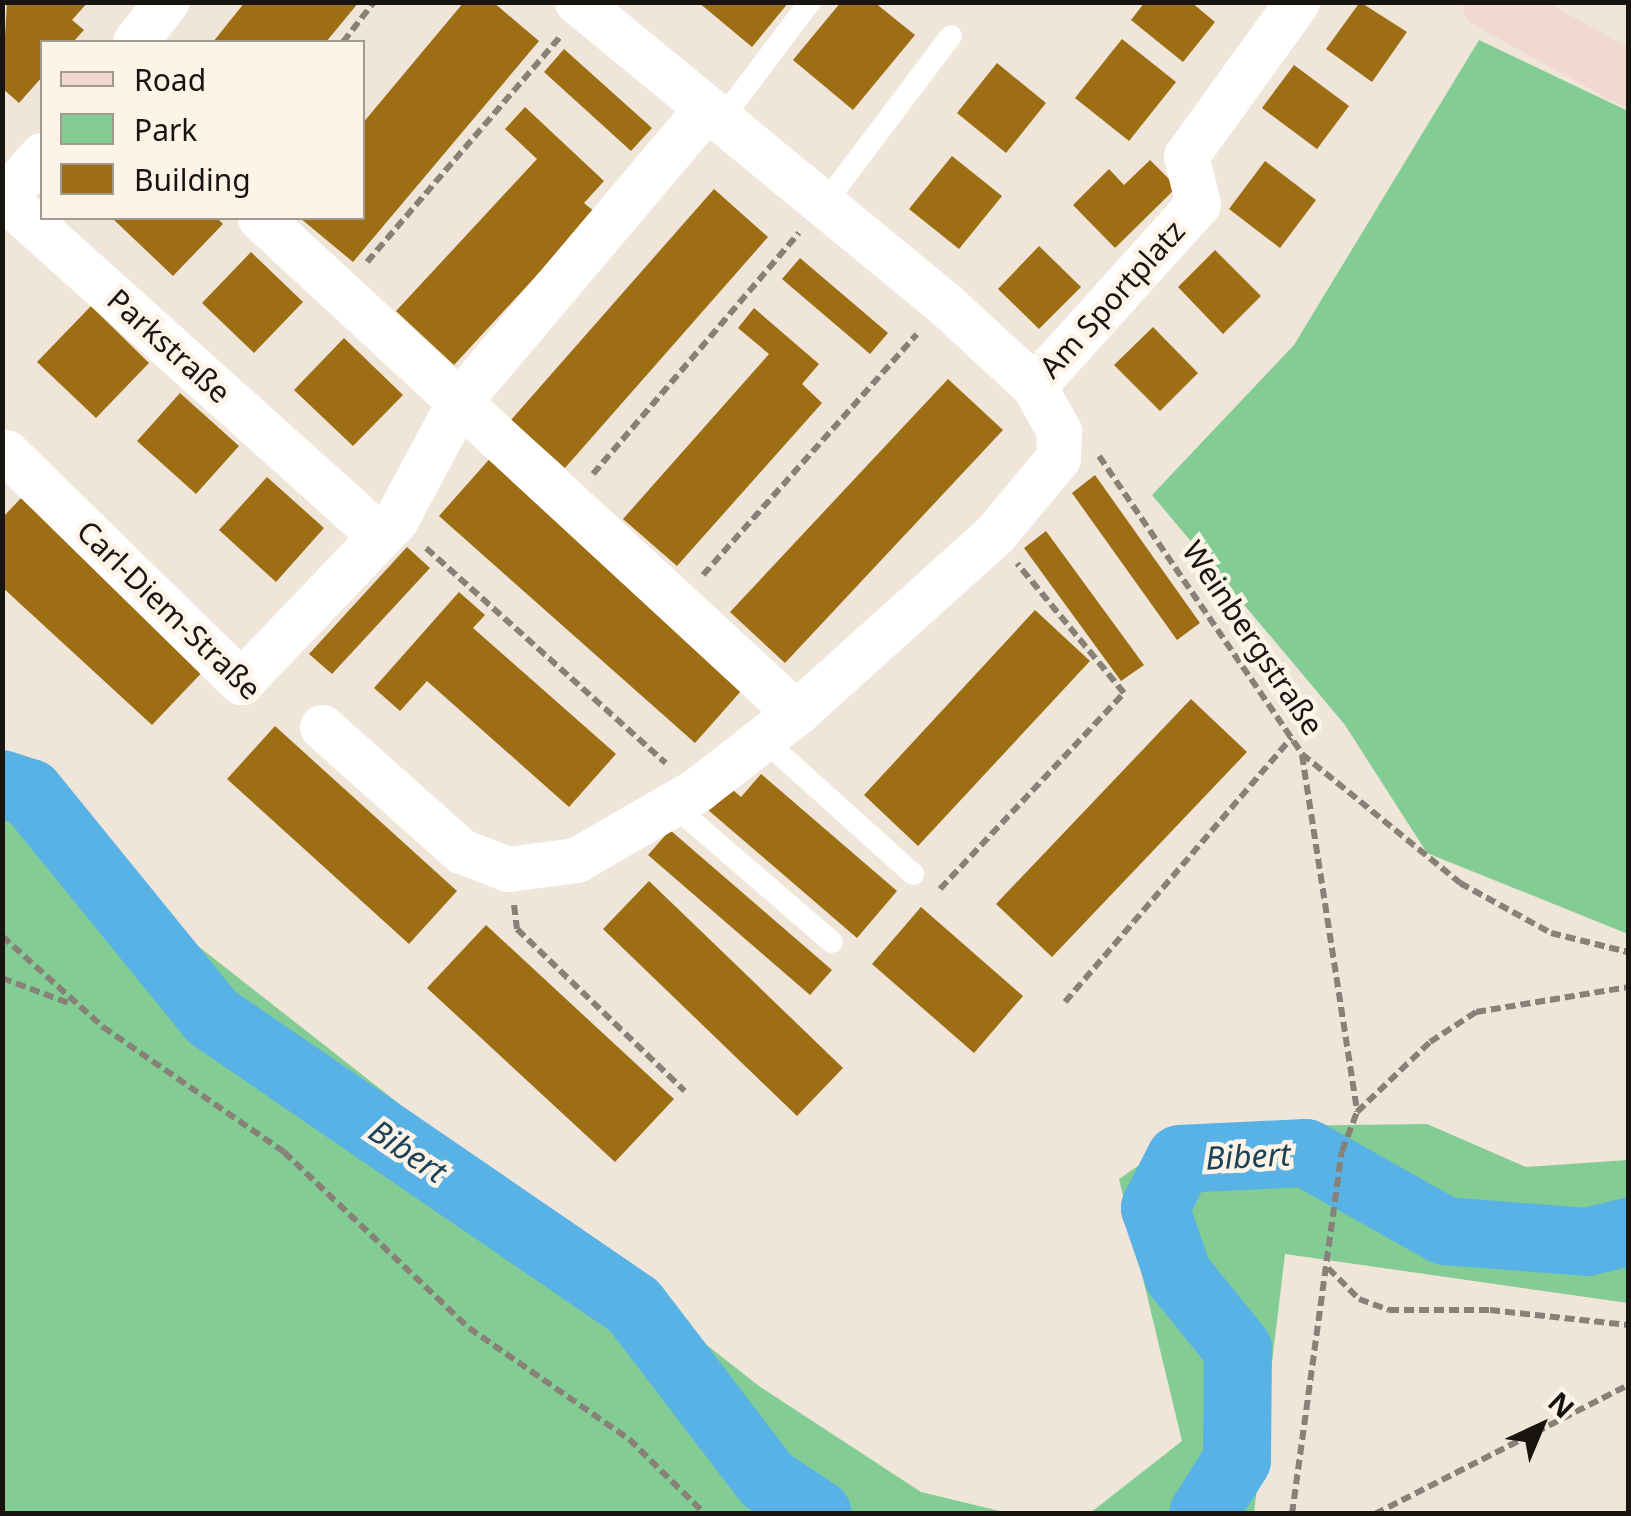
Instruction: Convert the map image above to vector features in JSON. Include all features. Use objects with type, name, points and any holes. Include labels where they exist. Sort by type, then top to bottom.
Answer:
[{"type":"main road","points":[[1490,2],[1628,78]]},
{"type":"street","points":[[137,40],[166,2]]},
{"type":"street","name":"Am Sportplatz","points":[[581,5],[944,303],[1034,386],[1198,204],[1186,156],[1297,2]]},
{"type":"street","points":[[386,527],[460,400],[713,114]]},
{"type":"street","name":"Parkstraße","points":[[40,157],[4,198],[386,527]]},
{"type":"street","points":[[262,220],[678,603],[780,726]]},
{"type":"street","points":[[322,727],[416,818],[460,851],[508,869],[576,860],[685,797],[780,726],[994,535],[1058,458],[1059,431],[1034,386]]},
{"type":"street","name":"Carl-Diem-Straße","points":[[6,452],[241,682],[386,527]]},
{"type":"lane","points":[[713,114],[810,2]]},
{"type":"lane","points":[[825,203],[951,36]]},
{"type":"lane","points":[[780,726],[913,874]]},
{"type":"lane","points":[[685,797],[832,942]]},
{"type":"path","points":[[344,40],[374,2]]},
{"type":"path","points":[[342,292],[581,5]]},
{"type":"path","points":[[569,502],[825,203]]},
{"type":"path","points":[[678,603],[944,303]]},
{"type":"path","name":"Weinbergstraße","points":[[1091,446],[1302,754],[1460,883],[1551,933],[1628,952]]},
{"type":"path","points":[[386,527],[685,797]]},
{"type":"path","points":[[936,893],[1124,694],[994,535]]},
{"type":"path","points":[[1065,1002],[1291,738]]},
{"type":"path","points":[[1302,754],[1357,1112]]},
{"type":"path","points":[[508,869],[517,929],[685,1091]]},
{"type":"path","points":[[2,936],[75,1005],[284,1152],[468,1328],[628,1438],[705,1514]]},
{"type":"path","points":[[2,978],[75,1005]]},
{"type":"path","points":[[1292,1514],[1342,1151],[1357,1112],[1430,1042],[1476,1012],[1628,987]]},
{"type":"path","points":[[1328,1268],[1359,1299],[1389,1310],[1490,1310],[1628,1325]]},
{"type":"path","points":[[1375,1514],[1628,1384]]},
{"type":"green space","points":[[1479,40],[1628,111],[1628,934],[1427,853],[1345,725],[1152,495],[1294,345]]},
{"type":"green space","points":[[3,793],[759,1386],[921,1492],[1008,1513],[3,1513]]},
{"type":"green space","points":[[1427,1124],[1526,1167],[1628,1160],[1628,1303],[1285,1254],[1254,1513],[1090,1513],[1182,1441],[1119,1179],[1194,1127]]},
{"type":"building","points":[[7,2],[88,2],[72,20],[84,30],[75,40],[40,40],[40,79],[19,103],[2,88]]},
{"type":"building","points":[[245,2],[359,2],[328,40],[215,40]]},
{"type":"building","points":[[464,2],[493,2],[539,41],[353,262],[302,220],[365,220],[365,120]]},
{"type":"building","points":[[698,2],[789,2],[752,47]]},
{"type":"building","points":[[841,2],[874,2],[915,35],[853,110],[793,60]]},
{"type":"building","points":[[1145,2],[1191,2],[1215,22],[1183,62],[1131,20]]},
{"type":"building","points":[[1360,2],[1407,32],[1372,82],[1326,49]]},
{"type":"building","points":[[1122,39],[1176,82],[1129,141],[1075,98]]},
{"type":"building","points":[[564,49],[652,128],[631,151],[544,72]]},
{"type":"building","points":[[997,63],[1046,103],[1006,153],[957,113]]},
{"type":"building","points":[[1294,65],[1349,106],[1317,149],[1262,108]]},
{"type":"building","points":[[525,107],[604,181],[584,203],[595,212],[454,365],[396,311],[537,159],[505,129]]},
{"type":"building","points":[[952,156],[1002,196],[959,249],[909,209]]},
{"type":"building","points":[[1150,160],[1177,187],[1115,248],[1073,205],[1109,169],[1124,185]]},
{"type":"building","points":[[1265,161],[1316,200],[1280,248],[1229,209]]},
{"type":"building","points":[[714,189],[768,237],[565,468],[511,420]]},
{"type":"building","points":[[114,220],[219,220],[223,224],[173,276]]},
{"type":"building","points":[[1039,246],[1081,287],[1039,329],[998,289]]},
{"type":"building","points":[[1215,250],[1261,296],[1223,334],[1178,287]]},
{"type":"building","points":[[251,252],[303,302],[254,353],[202,303]]},
{"type":"building","points":[[800,258],[888,333],[870,354],[782,279]]},
{"type":"building","points":[[91,306],[149,363],[96,418],[37,362]]},
{"type":"building","points":[[754,308],[819,364],[802,384],[822,403],[677,566],[623,519],[769,354],[738,328]]},
{"type":"building","points":[[1153,327],[1198,373],[1160,411],[1114,365]]},
{"type":"building","points":[[344,338],[403,395],[353,446],[294,390]]},
{"type":"building","points":[[948,379],[1003,430],[785,663],[730,612]]},
{"type":"building","points":[[180,393],[239,446],[196,494],[137,441]]},
{"type":"building","points":[[493,455],[749,682],[695,743],[439,516]]},
{"type":"building","points":[[1095,475],[1200,623],[1177,640],[1072,493]]},
{"type":"building","points":[[267,477],[324,528],[276,582],[219,530]]},
{"type":"building","points":[[24,495],[209,665],[152,725],[2,587],[2,518]]},
{"type":"building","points":[[1046,531],[1144,665],[1121,681],[1024,548]]},
{"type":"building","points":[[407,547],[430,568],[332,674],[309,654]]},
{"type":"building","points":[[459,592],[485,615],[473,628],[616,754],[569,807],[427,681],[400,711],[374,688]]},
{"type":"building","points":[[1035,610],[1090,661],[918,846],[864,795]]},
{"type":"building","points":[[1191,699],[1247,752],[1052,957],[996,904]]},
{"type":"building","points":[[275,726],[457,891],[409,944],[227,779]]},
{"type":"building","points":[[761,774],[897,891],[857,938],[707,809],[727,785],[741,797]]},
{"type":"building","points":[[670,830],[832,970],[810,995],[648,855]]},
{"type":"building","points":[[649,881],[843,1068],[797,1116],[603,929]]},
{"type":"building","points":[[921,907],[1023,996],[974,1053],[872,964]]},
{"type":"building","points":[[486,925],[674,1099],[615,1162],[427,988]]},
{"type":"waterway","name":"Bibert","points":[[2,784],[30,793],[212,1017],[634,1306],[767,1480],[818,1514]]},
{"type":"waterway","name":"Bibert","points":[[1203,1514],[1237,1460],[1238,1349],[1178,1275],[1155,1208],[1180,1159],[1306,1153],[1445,1231],[1587,1242],[1628,1232]]}]
